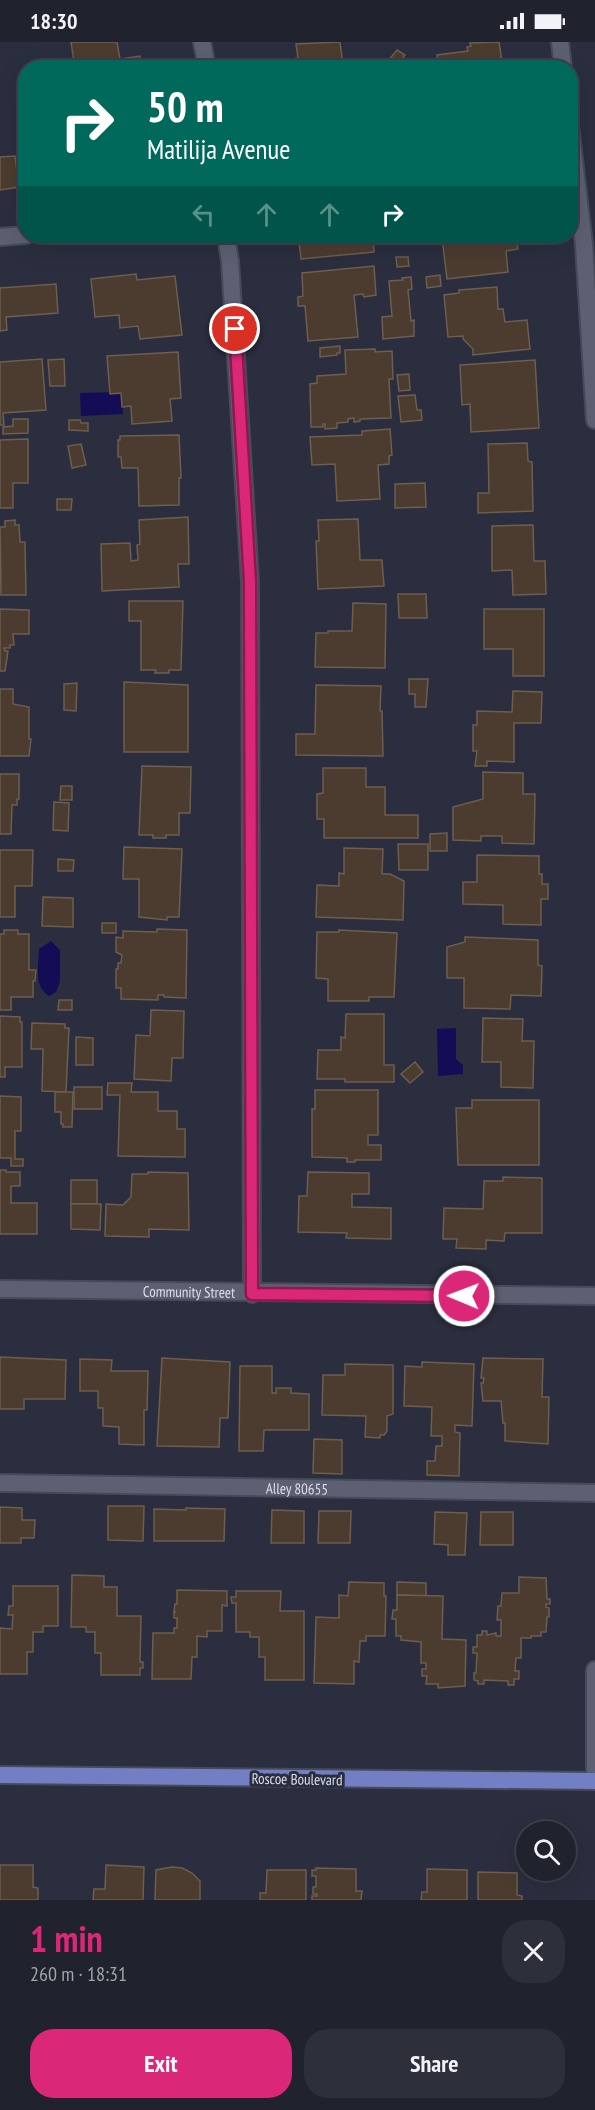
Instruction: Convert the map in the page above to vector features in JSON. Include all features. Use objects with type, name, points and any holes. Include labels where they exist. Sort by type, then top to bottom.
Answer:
[{"type":"main road","name":"Roscoe Boulevard","points":[[0,1775],[595,1781]]},
{"type":"street","points":[[202,42],[205,60]]},
{"type":"street","points":[[560,42],[562,60]]},
{"type":"street","points":[[578,194],[584,245],[595,420]]},
{"type":"street","points":[[0,237],[18,236]]},
{"type":"street","points":[[227,243],[250,582],[252,1294]]},
{"type":"street","name":"Community Street","points":[[0,1290],[595,1296]]},
{"type":"street","name":"Alley 80655","points":[[0,1483],[595,1493]]},
{"type":"street","points":[[595,1670],[595,1775]]},
{"type":"shaded area","points":[[122,392],[123,414],[81,416],[80,393]]},
{"type":"shaded area","points":[[51,941],[60,950],[60,982],[56,992],[49,996],[41,987],[38,968],[39,949]]},
{"type":"shaded area","points":[[456,1028],[456,1059],[463,1065],[463,1074],[438,1076],[437,1029]]},
{"type":"building","points":[[71,42],[117,42],[120,59],[140,56],[140,60],[74,60]]},
{"type":"building","points":[[340,42],[342,60],[284,60],[298,58],[296,44]]},
{"type":"building","points":[[499,42],[502,60],[437,60],[437,55],[468,51],[467,47],[471,46],[470,43]]},
{"type":"building","points":[[397,50],[405,55],[402,60],[389,60]]},
{"type":"building","points":[[15,156],[18,187],[0,190],[0,157]]},
{"type":"building","points":[[299,243],[373,243],[374,252],[301,259]]},
{"type":"building","points":[[443,243],[517,243],[518,249],[506,251],[508,272],[447,279]]},
{"type":"building","points":[[396,257],[408,257],[409,266],[397,267]]},
{"type":"building","points":[[374,266],[376,295],[364,297],[363,294],[354,295],[358,337],[308,341],[305,306],[298,306],[298,297],[303,296],[302,273]]},
{"type":"building","points":[[136,274],[137,280],[175,276],[182,335],[140,339],[138,326],[120,328],[119,315],[95,317],[91,279]]},
{"type":"building","points":[[440,275],[441,286],[427,288],[426,277]]},
{"type":"building","points":[[411,277],[412,289],[408,290],[411,321],[414,320],[414,336],[383,339],[382,317],[392,316],[389,281]]},
{"type":"building","points":[[56,284],[58,313],[6,317],[7,330],[0,331],[0,288]]},
{"type":"building","points":[[497,287],[498,309],[503,309],[505,322],[527,320],[530,349],[473,355],[473,349],[463,339],[463,336],[448,337],[444,295],[459,293],[459,290]]},
{"type":"building","points":[[340,346],[340,353],[337,355],[320,357],[320,348]]},
{"type":"building","points":[[375,349],[375,352],[392,351],[393,379],[389,379],[391,418],[360,419],[354,422],[354,418],[348,419],[348,422],[337,423],[337,428],[325,429],[325,424],[323,427],[311,427],[310,384],[317,383],[317,376],[346,374],[345,350]]},
{"type":"building","points":[[178,352],[181,398],[170,399],[172,421],[132,424],[131,406],[122,407],[121,393],[110,394],[107,356]]},
{"type":"building","points":[[42,359],[46,410],[3,413],[4,425],[0,425],[0,362]]},
{"type":"building","points":[[64,359],[65,386],[50,386],[48,360]]},
{"type":"building","points":[[535,360],[539,428],[471,432],[470,404],[462,405],[460,365]]},
{"type":"building","points":[[409,374],[410,390],[399,391],[397,375]]},
{"type":"building","points":[[415,395],[417,410],[421,410],[422,420],[401,422],[398,396]]},
{"type":"building","points":[[13,419],[28,419],[28,433],[3,434],[3,427],[13,426]]},
{"type":"building","points":[[69,420],[88,423],[88,431],[69,430]]},
{"type":"building","points":[[390,429],[392,455],[389,456],[389,464],[378,465],[380,499],[337,501],[335,464],[312,465],[310,437],[362,435],[362,431]]},
{"type":"building","points":[[179,435],[181,478],[179,478],[179,505],[139,506],[138,468],[122,468],[121,457],[118,457],[120,436]]},
{"type":"building","points":[[28,439],[28,483],[13,483],[13,508],[0,508],[0,440]]},
{"type":"building","points":[[527,443],[528,461],[532,462],[533,511],[478,513],[478,493],[489,493],[488,444]]},
{"type":"building","points":[[81,444],[86,465],[72,468],[68,446]]},
{"type":"building","points":[[425,483],[426,507],[395,508],[395,484]]},
{"type":"building","points":[[57,499],[72,499],[71,510],[57,510]]},
{"type":"building","points":[[188,517],[189,564],[178,564],[179,587],[102,591],[101,544],[130,543],[131,561],[138,560],[139,520]]},
{"type":"building","points":[[358,519],[360,560],[382,560],[384,586],[318,589],[316,541],[319,541],[318,520]]},
{"type":"building","points":[[15,520],[15,525],[19,525],[20,542],[25,542],[26,595],[1,595],[0,527],[5,527],[5,521]]},
{"type":"building","points":[[533,525],[534,561],[545,561],[546,594],[513,595],[512,570],[492,571],[492,526]]},
{"type":"building","points":[[398,594],[426,594],[427,618],[399,618]]},
{"type":"building","points":[[129,601],[183,601],[181,670],[155,673],[156,670],[141,670],[141,621],[129,621]]},
{"type":"building","points":[[353,603],[386,604],[385,668],[315,667],[316,633],[352,631]]},
{"type":"building","points":[[0,609],[29,610],[29,634],[13,634],[14,645],[4,648],[8,651],[5,671],[0,671]]},
{"type":"building","points":[[484,609],[544,609],[544,676],[513,676],[513,649],[484,649]]},
{"type":"building","points":[[409,679],[428,679],[426,707],[415,707],[415,694],[409,694]]},
{"type":"building","points":[[124,682],[188,685],[188,752],[124,752]]},
{"type":"building","points":[[77,683],[76,711],[64,710],[64,684]]},
{"type":"building","points":[[316,685],[381,686],[383,756],[296,755],[296,734],[315,734]]},
{"type":"building","points":[[0,689],[13,689],[13,704],[29,707],[29,739],[31,739],[29,756],[0,756]]},
{"type":"building","points":[[513,691],[542,692],[541,723],[514,723],[514,762],[487,761],[487,766],[475,766],[477,751],[473,751],[473,725],[477,725],[477,711],[512,712]]},
{"type":"building","points":[[142,766],[191,767],[190,813],[179,813],[179,835],[153,838],[153,835],[139,835]]},
{"type":"building","points":[[323,768],[366,768],[366,787],[385,787],[385,815],[418,815],[418,838],[324,838],[324,819],[317,819],[317,794],[323,793]]},
{"type":"building","points":[[483,772],[523,773],[523,794],[535,794],[534,844],[502,843],[502,836],[481,836],[481,841],[453,840],[453,807],[483,799]]},
{"type":"building","points":[[0,774],[19,774],[19,799],[17,799],[17,805],[12,805],[11,834],[0,834]]},
{"type":"building","points":[[61,786],[72,786],[72,800],[60,800]]},
{"type":"building","points":[[54,802],[69,803],[68,831],[53,830]]},
{"type":"building","points":[[447,833],[447,851],[430,851],[430,834]]},
{"type":"building","points":[[398,844],[428,844],[428,870],[399,870]]},
{"type":"building","points":[[124,847],[182,849],[179,917],[167,917],[167,920],[139,917],[139,879],[123,879]]},
{"type":"building","points":[[344,848],[383,849],[382,874],[390,874],[404,881],[403,920],[316,917],[317,885],[339,886],[339,873],[344,874]]},
{"type":"building","points":[[0,850],[33,850],[32,886],[15,886],[15,917],[0,917]]},
{"type":"building","points":[[477,855],[539,856],[539,874],[542,874],[542,884],[548,884],[548,899],[541,899],[541,925],[503,924],[503,905],[463,904],[463,882],[477,882]]},
{"type":"building","points":[[58,859],[74,860],[73,871],[58,871]]},
{"type":"building","points":[[43,897],[73,898],[73,927],[42,926]]},
{"type":"building","points":[[102,923],[116,923],[116,933],[102,933]]},
{"type":"building","points":[[157,929],[187,930],[186,998],[158,995],[158,1000],[121,999],[121,988],[116,988],[116,969],[118,969],[118,963],[121,963],[122,955],[116,952],[116,937],[123,938],[123,931],[157,932]]},
{"type":"building","points":[[4,930],[18,930],[18,934],[29,934],[29,970],[36,970],[33,997],[11,997],[11,1010],[0,1010],[0,934],[4,934]]},
{"type":"building","points":[[339,930],[397,933],[394,997],[369,997],[369,1001],[328,1001],[328,979],[316,978],[317,932],[339,932]]},
{"type":"building","points":[[465,937],[538,940],[538,965],[542,966],[541,996],[511,995],[510,1009],[464,1008],[464,978],[447,978],[447,947],[465,942]]},
{"type":"building","points":[[59,1000],[72,1000],[72,1010],[58,1010]]},
{"type":"building","points":[[151,1010],[184,1011],[183,1058],[172,1058],[171,1081],[134,1079],[136,1035],[150,1036]]},
{"type":"building","points":[[346,1014],[384,1014],[384,1065],[394,1065],[394,1082],[345,1082],[345,1079],[317,1079],[318,1050],[341,1050],[341,1037],[345,1038]]},
{"type":"building","points":[[0,1016],[20,1017],[20,1022],[22,1022],[22,1067],[5,1067],[5,1077],[0,1077]]},
{"type":"building","points":[[483,1018],[523,1019],[522,1041],[534,1041],[533,1088],[501,1087],[501,1062],[482,1062]]},
{"type":"building","points":[[32,1023],[65,1024],[65,1028],[69,1028],[66,1092],[42,1091],[43,1049],[31,1049]]},
{"type":"building","points":[[76,1037],[93,1038],[93,1065],[76,1065]]},
{"type":"building","points":[[415,1062],[423,1072],[410,1083],[401,1074]]},
{"type":"building","points":[[108,1083],[132,1083],[131,1092],[158,1092],[158,1111],[177,1111],[177,1129],[185,1129],[185,1157],[118,1156],[120,1095],[107,1095]]},
{"type":"building","points":[[74,1087],[102,1087],[102,1109],[74,1109]]},
{"type":"building","points":[[315,1090],[378,1090],[378,1135],[368,1135],[368,1145],[381,1145],[381,1160],[347,1162],[347,1158],[312,1157],[312,1109],[315,1109]]},
{"type":"building","points":[[55,1092],[73,1092],[72,1127],[63,1127],[61,1112],[55,1112]]},
{"type":"building","points":[[0,1096],[21,1097],[21,1131],[15,1131],[15,1159],[23,1159],[23,1166],[11,1166],[11,1158],[0,1158]]},
{"type":"building","points":[[472,1100],[539,1100],[539,1165],[458,1165],[456,1108],[472,1108]]},
{"type":"building","points":[[0,1170],[20,1172],[20,1186],[11,1186],[11,1203],[37,1203],[37,1234],[0,1234]]},
{"type":"building","points":[[148,1172],[188,1173],[189,1230],[149,1229],[149,1237],[105,1236],[106,1204],[123,1205],[131,1197],[132,1174],[148,1174]]},
{"type":"building","points":[[308,1172],[369,1173],[369,1194],[352,1194],[352,1207],[391,1208],[391,1239],[346,1238],[347,1233],[298,1232],[299,1196],[307,1196]]},
{"type":"building","points":[[503,1177],[542,1178],[542,1233],[505,1233],[504,1241],[486,1240],[486,1249],[456,1248],[457,1239],[443,1239],[444,1208],[483,1209],[484,1181],[503,1181]]},
{"type":"building","points":[[71,1180],[97,1180],[97,1204],[71,1204]]},
{"type":"building","points":[[71,1204],[101,1204],[100,1230],[71,1229]]},
{"type":"building","points":[[0,1357],[66,1360],[65,1399],[24,1399],[24,1409],[0,1409]]},
{"type":"building","points":[[162,1358],[230,1362],[228,1418],[220,1418],[219,1447],[157,1446]]},
{"type":"building","points":[[483,1358],[543,1359],[542,1397],[549,1397],[548,1444],[505,1441],[501,1401],[483,1401],[481,1383],[484,1378],[481,1378]]},
{"type":"building","points":[[80,1359],[112,1360],[111,1371],[148,1371],[147,1410],[144,1410],[144,1445],[119,1444],[119,1427],[103,1426],[103,1408],[98,1408],[98,1391],[80,1391]]},
{"type":"building","points":[[422,1362],[474,1364],[472,1426],[455,1425],[455,1432],[460,1433],[459,1476],[427,1475],[427,1461],[435,1461],[436,1446],[442,1446],[442,1436],[431,1436],[432,1407],[404,1406],[405,1366],[422,1367]]},
{"type":"building","points":[[345,1364],[393,1365],[393,1414],[387,1416],[387,1431],[384,1435],[380,1435],[380,1438],[365,1437],[366,1416],[322,1415],[323,1375],[345,1375]]},
{"type":"building","points":[[240,1366],[272,1366],[272,1393],[276,1393],[276,1388],[291,1388],[291,1393],[309,1394],[309,1430],[264,1430],[263,1451],[239,1451]]},
{"type":"building","points":[[314,1439],[342,1440],[342,1474],[313,1473]]},
{"type":"building","points":[[108,1506],[144,1506],[143,1541],[108,1540]]},
{"type":"building","points":[[0,1507],[22,1508],[22,1520],[35,1520],[34,1538],[21,1538],[21,1543],[0,1543]]},
{"type":"building","points":[[186,1508],[225,1509],[224,1541],[154,1541],[154,1509],[186,1510]]},
{"type":"building","points":[[272,1510],[304,1511],[304,1543],[271,1543]]},
{"type":"building","points":[[319,1511],[351,1511],[350,1543],[318,1543]]},
{"type":"building","points":[[435,1512],[467,1513],[465,1555],[448,1555],[448,1545],[434,1544]]},
{"type":"building","points":[[481,1512],[513,1512],[513,1545],[480,1545]]},
{"type":"building","points":[[72,1575],[104,1576],[104,1587],[117,1587],[117,1616],[141,1616],[140,1662],[143,1662],[143,1668],[140,1668],[140,1675],[101,1675],[101,1653],[95,1653],[95,1632],[86,1632],[86,1627],[71,1627]]},
{"type":"building","points":[[519,1577],[546,1578],[547,1599],[550,1599],[550,1604],[546,1604],[549,1608],[549,1617],[547,1617],[546,1632],[541,1632],[541,1636],[521,1638],[521,1658],[516,1658],[515,1671],[519,1671],[519,1679],[514,1679],[514,1685],[508,1685],[508,1681],[484,1680],[484,1684],[478,1684],[478,1681],[474,1680],[477,1653],[473,1653],[473,1647],[477,1647],[477,1635],[482,1635],[482,1631],[487,1631],[487,1635],[496,1633],[496,1636],[501,1636],[501,1620],[497,1620],[498,1606],[501,1606],[502,1593],[519,1593]]},
{"type":"building","points":[[349,1582],[384,1583],[385,1636],[366,1636],[366,1641],[360,1641],[359,1662],[354,1661],[354,1684],[314,1683],[316,1617],[339,1618],[339,1595],[348,1596]]},
{"type":"building","points":[[397,1582],[426,1583],[426,1596],[397,1595]]},
{"type":"building","points":[[13,1586],[58,1586],[58,1626],[43,1626],[43,1632],[33,1632],[33,1652],[27,1652],[27,1674],[0,1674],[0,1628],[12,1629],[13,1615],[8,1615],[9,1606],[13,1606]]},
{"type":"building","points":[[177,1590],[227,1591],[227,1606],[222,1605],[222,1631],[207,1631],[207,1637],[197,1636],[197,1657],[192,1657],[191,1679],[152,1679],[153,1633],[174,1633],[174,1628],[177,1628],[174,1611],[175,1604],[177,1604]]},
{"type":"building","points":[[236,1591],[281,1591],[280,1611],[304,1611],[304,1680],[265,1680],[265,1657],[259,1657],[259,1637],[250,1637],[250,1632],[236,1632],[236,1603],[232,1603],[231,1597],[236,1597]]},
{"type":"building","points":[[397,1595],[443,1596],[442,1639],[466,1640],[465,1686],[438,1688],[438,1684],[426,1684],[427,1676],[422,1676],[422,1669],[426,1669],[426,1663],[421,1663],[421,1642],[401,1640],[401,1636],[396,1636],[396,1619],[392,1619],[393,1610],[397,1610]]},
{"type":"building","points":[[0,1865],[33,1865],[33,1887],[38,1888],[38,1900],[0,1900]]},
{"type":"building","points":[[106,1865],[144,1867],[143,1900],[93,1900],[94,1889],[105,1889]]},
{"type":"building","points":[[182,1868],[192,1873],[200,1881],[200,1900],[155,1900],[156,1870]]},
{"type":"building","points":[[316,1868],[356,1869],[356,1891],[362,1891],[361,1900],[312,1900],[312,1896],[317,1896],[313,1894],[313,1887],[316,1887],[316,1876],[312,1876],[312,1870]]},
{"type":"building","points":[[427,1869],[467,1870],[467,1900],[421,1900],[422,1892],[427,1892]]},
{"type":"building","points":[[267,1870],[306,1870],[306,1900],[260,1900],[260,1893],[266,1893]]},
{"type":"building","points":[[478,1872],[516,1873],[517,1895],[522,1896],[522,1900],[478,1900]]},
{"type":"route","points":[[235,329],[250,582],[252,1294],[464,1296]]}]
